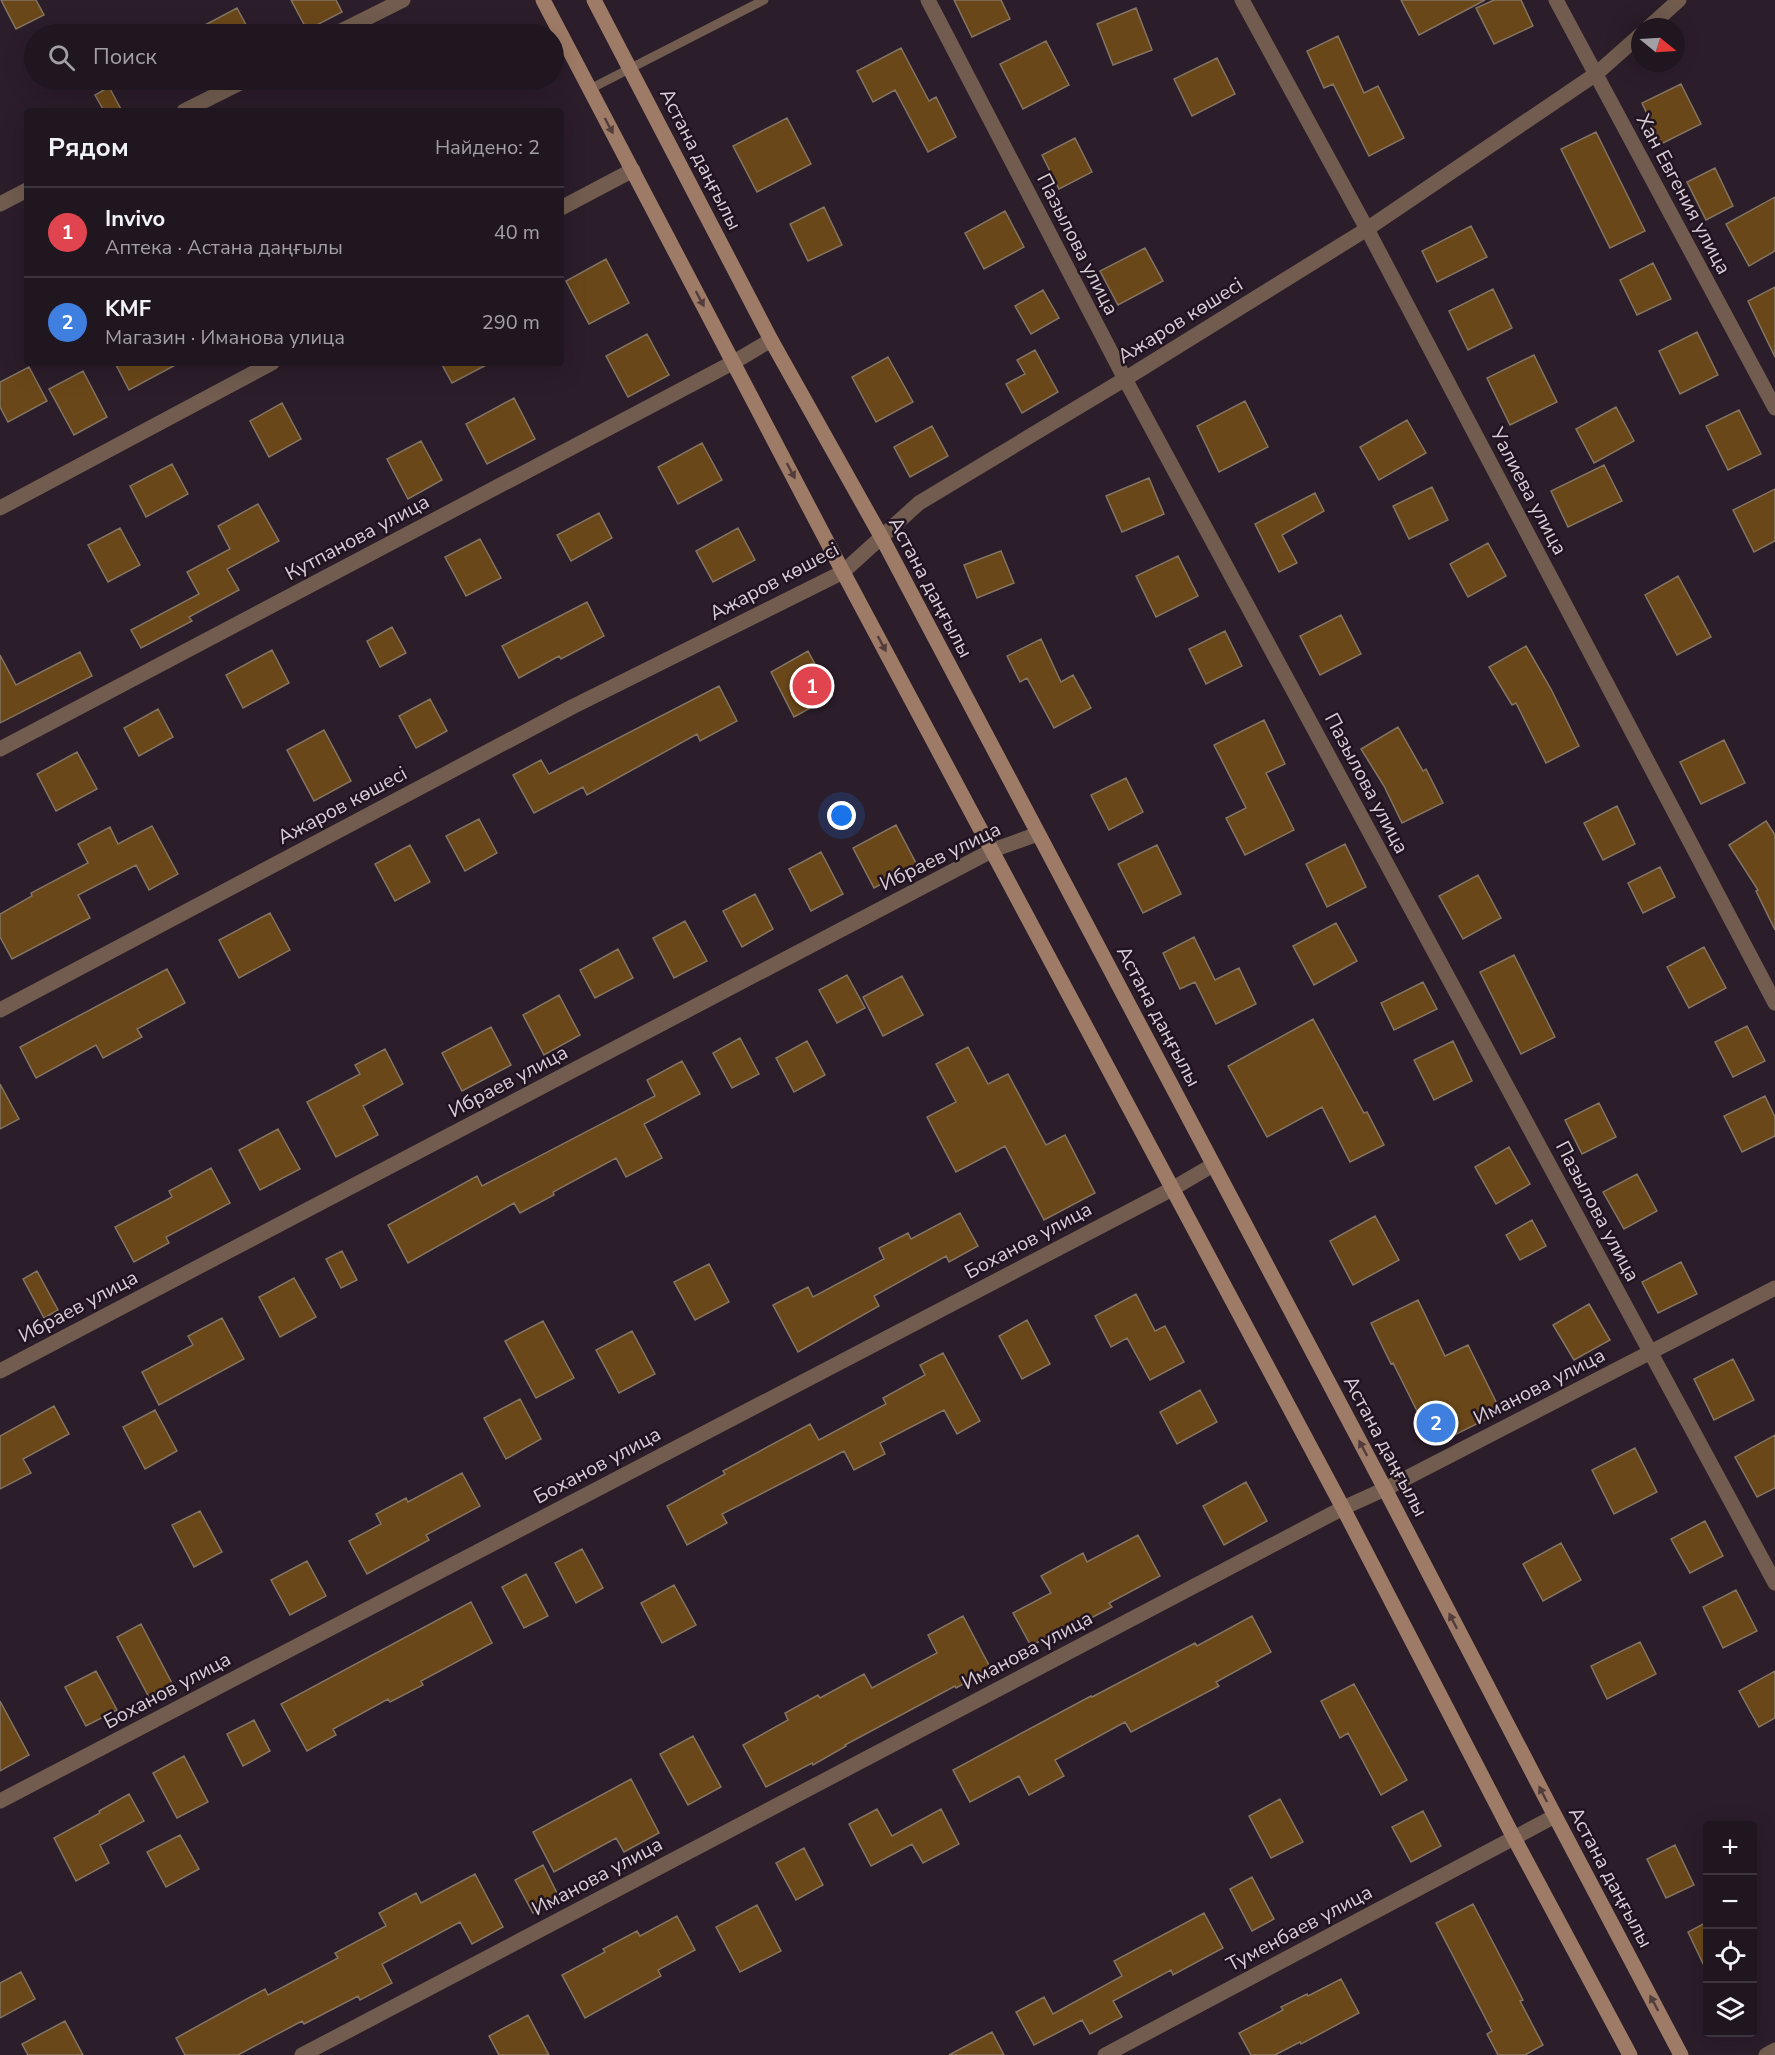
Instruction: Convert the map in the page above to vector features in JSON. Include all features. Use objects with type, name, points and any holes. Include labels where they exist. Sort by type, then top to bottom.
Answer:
[{"type":"street","points":[[355,24],[403,0]]},
{"type":"street","points":[[543,0],[556,24]]},
{"type":"street","name":"Астана даңғылы","points":[[594,0],[771,340],[882,538],[1385,1489],[1681,2055]]},
{"type":"street","name":"Пазылова улица","points":[[928,0],[1125,379],[1775,1583]]},
{"type":"street","name":"Уалиева улица","points":[[1242,0],[1367,229],[1775,1003]]},
{"type":"street","name":"Хан Евгения улица","points":[[1556,0],[1775,408]]},
{"type":"street","points":[[1658,18],[1679,0]]},
{"type":"street","points":[[564,40],[843,572],[1343,1508],[1514,1838],[1630,2055]]},
{"type":"street","name":"Ажаров көшесі","points":[[0,1010],[572,707],[843,572],[919,503],[1367,229],[1596,74],[1631,43]]},
{"type":"street","points":[[190,108],[226,90]]},
{"type":"street","points":[[564,206],[633,170]]},
{"type":"street","points":[[0,204],[24,192]]},
{"type":"street","name":"Кутпанова улица","points":[[0,749],[734,362],[771,340]]},
{"type":"street","points":[[0,508],[266,366]]},
{"type":"street","name":"Ибраев улица","points":[[0,1371],[993,850],[1038,834]]},
{"type":"street","name":"Боханов улица","points":[[0,1801],[1172,1189],[1213,1165]]},
{"type":"street","name":"Иманова улица","points":[[302,2055],[1343,1508],[1385,1489],[1775,1288]]},
{"type":"street","name":"Туменбаев улица","points":[[1105,2055],[1555,1816]]},
{"type":"street","points":[[1766,2055],[1775,2050]]},
{"type":"lane","points":[[590,89],[764,0]]},
{"type":"building","points":[[1,0],[36,0],[44,15],[16,29]]},
{"type":"building","points":[[291,0],[336,0],[342,12],[319,24],[304,24]]},
{"type":"building","points":[[954,0],[1001,0],[1010,19],[972,37]]},
{"type":"building","points":[[1401,0],[1485,0],[1419,35]]},
{"type":"building","points":[[1494,0],[1521,0],[1533,26],[1494,44],[1476,8]]},
{"type":"building","points":[[237,8],[246,24],[207,24]]},
{"type":"building","points":[[1136,8],[1152,50],[1113,65],[1097,24]]},
{"type":"building","points":[[1338,36],[1364,93],[1378,86],[1404,138],[1369,156],[1333,84],[1324,88],[1307,51]]},
{"type":"building","points":[[1046,41],[1069,85],[1023,109],[1000,64]]},
{"type":"building","points":[[901,48],[929,101],[936,97],[956,137],[928,152],[895,90],[873,102],[857,71]]},
{"type":"building","points":[[1217,58],[1235,94],[1192,116],[1174,79]]},
{"type":"building","points":[[1681,84],[1701,124],[1661,144],[1642,103]]},
{"type":"building","points":[[104,90],[111,90],[120,108],[102,108],[95,95]]},
{"type":"building","points":[[787,118],[811,164],[757,192],[733,146]]},
{"type":"building","points":[[1596,132],[1645,231],[1610,248],[1561,149]]},
{"type":"building","points":[[1075,138],[1092,172],[1059,189],[1042,155]]},
{"type":"building","points":[[1715,168],[1733,206],[1706,220],[1687,182]]},
{"type":"building","points":[[1775,197],[1775,251],[1749,266],[1726,224]]},
{"type":"building","points":[[824,207],[842,245],[808,261],[790,224]]},
{"type":"building","points":[[1005,211],[1024,247],[984,269],[965,233]]},
{"type":"building","points":[[1471,226],[1487,257],[1437,282],[1422,251]]},
{"type":"building","points":[[1145,248],[1163,281],[1118,305],[1100,271]]},
{"type":"building","points":[[606,259],[629,303],[589,324],[566,281]]},
{"type":"building","points":[[1653,263],[1671,299],[1637,315],[1620,280]]},
{"type":"building","points":[[1775,287],[1775,357],[1748,301]]},
{"type":"building","points":[[1493,289],[1512,328],[1468,350],[1449,311]]},
{"type":"building","points":[[1043,290],[1059,318],[1031,334],[1015,306]]},
{"type":"building","points":[[1697,332],[1718,375],[1680,394],[1659,351]]},
{"type":"building","points":[[647,334],[669,375],[628,397],[606,356]]},
{"type":"building","points":[[1035,350],[1058,392],[1022,413],[1006,384],[1025,374],[1017,360]]},
{"type":"building","points":[[1534,355],[1557,402],[1510,425],[1487,378]]},
{"type":"building","points":[[888,357],[913,402],[876,422],[852,377]]},
{"type":"building","points":[[117,366],[173,366],[129,390]]},
{"type":"building","points":[[443,366],[484,366],[452,383]]},
{"type":"building","points":[[29,367],[47,401],[8,422],[0,407],[0,382]]},
{"type":"building","points":[[83,371],[107,417],[74,435],[49,389]]},
{"type":"building","points":[[514,398],[535,439],[487,464],[466,424]]},
{"type":"building","points":[[1245,401],[1268,447],[1219,472],[1197,426]]},
{"type":"building","points":[[282,403],[301,439],[269,457],[250,421]]},
{"type":"building","points":[[1616,407],[1634,441],[1594,463],[1576,429]]},
{"type":"building","points":[[1739,410],[1761,454],[1728,470],[1706,426]]},
{"type":"building","points":[[1407,420],[1426,453],[1379,480],[1360,447]]},
{"type":"building","points":[[932,426],[948,456],[910,477],[894,447]]},
{"type":"building","points":[[421,441],[442,480],[408,499],[387,459]]},
{"type":"building","points":[[702,443],[722,480],[678,504],[658,467]]},
{"type":"building","points":[[172,464],[188,494],[146,517],[130,486]]},
{"type":"building","points":[[1604,465],[1622,501],[1568,527],[1551,491]]},
{"type":"building","points":[[1149,478],[1164,514],[1122,532],[1106,496]]},
{"type":"building","points":[[1432,487],[1448,520],[1409,539],[1393,506]]},
{"type":"building","points":[[1775,489],[1775,541],[1754,552],[1733,510]]},
{"type":"building","points":[[1315,493],[1324,511],[1282,535],[1297,563],[1279,572],[1255,524]]},
{"type":"building","points":[[258,504],[279,541],[227,569],[239,590],[189,617],[192,621],[141,648],[131,630],[199,594],[187,572],[230,549],[218,526]]},
{"type":"building","points":[[599,513],[612,538],[571,561],[557,535]]},
{"type":"building","points":[[120,528],[140,565],[108,582],[88,545]]},
{"type":"building","points":[[738,528],[755,560],[713,582],[696,551]]},
{"type":"building","points":[[480,539],[501,578],[466,596],[445,557]]},
{"type":"building","points":[[1488,543],[1506,576],[1468,597],[1450,564]]},
{"type":"building","points":[[1001,551],[1014,583],[977,598],[964,565]]},
{"type":"building","points":[[1178,556],[1198,596],[1156,617],[1136,576]]},
{"type":"building","points":[[1678,576],[1711,637],[1677,655],[1645,595]]},
{"type":"building","points":[[587,602],[604,636],[561,659],[559,656],[519,678],[502,646]]},
{"type":"building","points":[[1341,615],[1361,654],[1320,675],[1300,636]]},
{"type":"building","points":[[392,627],[406,653],[380,667],[367,641]]},
{"type":"building","points":[[1225,631],[1242,666],[1206,684],[1189,649]]},
{"type":"building","points":[[1041,639],[1061,682],[1073,675],[1091,708],[1054,728],[1027,678],[1020,682],[1007,656]]},
{"type":"building","points":[[1526,646],[1551,689],[1579,746],[1546,763],[1516,703],[1512,705],[1489,667]]},
{"type":"building","points":[[272,650],[289,683],[243,708],[226,675]]},
{"type":"building","points":[[808,651],[832,696],[794,717],[771,672]]},
{"type":"building","points":[[80,652],[92,676],[0,723],[0,655],[16,685]]},
{"type":"building","points":[[719,686],[737,721],[700,741],[697,734],[587,795],[583,787],[534,813],[513,775],[541,760],[549,774]]},
{"type":"building","points":[[430,699],[447,731],[416,748],[399,716]]},
{"type":"building","points":[[158,709],[173,737],[139,756],[124,728]]},
{"type":"building","points":[[1264,720],[1285,764],[1266,773],[1294,830],[1245,855],[1226,818],[1246,808],[1214,745]]},
{"type":"building","points":[[1398,727],[1423,771],[1426,769],[1443,803],[1402,823],[1384,786],[1361,749]]},
{"type":"building","points":[[324,730],[351,781],[314,801],[287,750]]},
{"type":"building","points":[[1724,740],[1745,783],[1701,804],[1680,762]]},
{"type":"building","points":[[77,752],[97,789],[56,811],[37,774]]},
{"type":"building","points":[[1126,778],[1143,812],[1109,830],[1091,795]]},
{"type":"building","points":[[1617,806],[1635,844],[1603,860],[1584,823]]},
{"type":"building","points":[[479,819],[497,853],[465,871],[446,836]]},
{"type":"building","points":[[1766,821],[1775,835],[1775,930],[1756,891],[1758,890],[1729,845]]},
{"type":"building","points":[[896,825],[917,865],[874,888],[853,848]]},
{"type":"building","points":[[152,826],[178,874],[149,890],[136,865],[78,895],[90,918],[12,959],[0,937],[0,914],[32,896],[31,893],[88,863],[78,844],[110,827],[118,844]]},
{"type":"building","points":[[1345,844],[1366,887],[1327,907],[1306,864]]},
{"type":"building","points":[[410,845],[430,882],[395,901],[375,864]]},
{"type":"building","points":[[1157,845],[1181,894],[1143,913],[1118,864]]},
{"type":"building","points":[[821,852],[843,894],[811,911],[789,869]]},
{"type":"building","points":[[1660,867],[1675,897],[1643,913],[1628,883]]},
{"type":"building","points":[[1478,875],[1501,918],[1463,939],[1439,896]]},
{"type":"building","points":[[755,894],[773,929],[742,947],[723,911]]},
{"type":"building","points":[[270,913],[290,950],[239,978],[219,940]]},
{"type":"building","points":[[685,921],[707,961],[674,978],[653,938]]},
{"type":"building","points":[[1336,923],[1357,961],[1314,985],[1293,946]]},
{"type":"building","points":[[1194,937],[1215,980],[1239,968],[1256,1004],[1216,1024],[1195,982],[1180,989],[1163,953]]},
{"type":"building","points":[[1704,947],[1726,988],[1689,1008],[1667,967]]},
{"type":"building","points":[[618,949],[633,978],[595,998],[580,970]]},
{"type":"building","points":[[1514,955],[1555,1037],[1521,1054],[1480,972]]},
{"type":"building","points":[[167,969],[185,1003],[137,1029],[142,1037],[103,1058],[96,1045],[36,1078],[20,1047]]},
{"type":"building","points":[[847,975],[865,1008],[837,1023],[819,990]]},
{"type":"building","points":[[902,976],[923,1015],[883,1036],[863,997]]},
{"type":"building","points":[[1423,982],[1437,1009],[1394,1030],[1381,1003]]},
{"type":"building","points":[[559,995],[580,1035],[544,1055],[523,1015]]},
{"type":"building","points":[[1313,1019],[1384,1145],[1350,1162],[1322,1107],[1267,1137],[1228,1066]]},
{"type":"building","points":[[1747,1026],[1765,1061],[1733,1077],[1715,1042]]},
{"type":"building","points":[[491,1027],[511,1065],[462,1091],[442,1053]]},
{"type":"building","points":[[740,1038],[759,1074],[732,1088],[713,1053]]},
{"type":"building","points":[[807,1041],[825,1075],[794,1092],[776,1058]]},
{"type":"building","points":[[1453,1041],[1472,1081],[1434,1100],[1414,1060]]},
{"type":"building","points":[[968,1047],[988,1084],[1008,1074],[1046,1145],[1065,1135],[1095,1193],[1044,1220],[1005,1146],[956,1172],[927,1117],[956,1102],[936,1064]]},
{"type":"building","points":[[385,1049],[403,1084],[363,1106],[378,1135],[336,1157],[307,1102],[360,1074],[355,1065]]},
{"type":"building","points":[[682,1061],[700,1094],[644,1124],[662,1158],[626,1177],[616,1158],[553,1192],[554,1195],[520,1213],[514,1203],[408,1263],[388,1225],[477,1176],[482,1186],[655,1096],[647,1080]]},
{"type":"building","points":[[0,1084],[19,1119],[0,1129]]},
{"type":"building","points":[[1765,1096],[1775,1117],[1775,1136],[1742,1152],[1724,1116]]},
{"type":"building","points":[[1599,1103],[1616,1137],[1582,1154],[1565,1120]]},
{"type":"building","points":[[278,1129],[300,1169],[260,1190],[239,1150]]},
{"type":"building","points":[[1509,1147],[1530,1184],[1496,1204],[1475,1167]]},
{"type":"building","points":[[211,1168],[230,1203],[166,1237],[169,1243],[134,1262],[115,1227],[172,1197],[169,1191]]},
{"type":"building","points":[[1637,1174],[1657,1211],[1624,1229],[1603,1192]]},
{"type":"building","points":[[960,1213],[978,1246],[949,1262],[946,1256],[874,1296],[879,1306],[798,1352],[773,1305],[808,1287],[813,1297],[884,1259],[879,1248],[908,1233],[911,1239]]},
{"type":"building","points":[[1375,1216],[1399,1260],[1353,1285],[1330,1241]]},
{"type":"building","points":[[1532,1220],[1546,1246],[1520,1260],[1506,1235]]},
{"type":"building","points":[[342,1251],[357,1280],[341,1288],[326,1259]]},
{"type":"building","points":[[1681,1262],[1697,1294],[1658,1313],[1642,1282]]},
{"type":"building","points":[[709,1264],[729,1302],[695,1320],[674,1282]]},
{"type":"building","points":[[37,1271],[58,1310],[44,1318],[23,1279]]},
{"type":"building","points":[[294,1278],[316,1317],[280,1337],[259,1297]]},
{"type":"building","points":[[1136,1294],[1155,1331],[1165,1326],[1184,1362],[1150,1380],[1127,1338],[1111,1347],[1095,1316]]},
{"type":"building","points":[[1418,1300],[1445,1356],[1468,1345],[1501,1412],[1434,1445],[1371,1323]]},
{"type":"building","points":[[1589,1304],[1610,1340],[1574,1360],[1553,1325]]},
{"type":"building","points":[[222,1318],[244,1359],[159,1405],[142,1372],[193,1345],[188,1336]]},
{"type":"building","points":[[1027,1320],[1050,1364],[1022,1379],[999,1336]]},
{"type":"building","points":[[543,1321],[574,1378],[536,1398],[505,1341]]},
{"type":"building","points":[[632,1331],[655,1374],[619,1393],[596,1350]]},
{"type":"building","points":[[943,1353],[980,1421],[957,1434],[944,1410],[880,1443],[885,1454],[854,1470],[844,1451],[722,1514],[727,1523],[687,1545],[667,1506],[725,1474],[723,1471],[810,1424],[819,1440],[886,1404],[883,1398],[925,1375],[920,1365]]},
{"type":"building","points":[[1733,1359],[1754,1400],[1714,1420],[1694,1379]]},
{"type":"building","points":[[1200,1390],[1217,1422],[1177,1444],[1160,1412]]},
{"type":"building","points":[[520,1399],[541,1439],[506,1459],[484,1418]]},
{"type":"building","points":[[54,1406],[69,1434],[23,1459],[31,1473],[0,1489],[0,1436]]},
{"type":"building","points":[[155,1410],[177,1451],[145,1469],[123,1427]]},
{"type":"building","points":[[1775,1435],[1775,1488],[1757,1497],[1735,1457]]},
{"type":"building","points":[[1635,1448],[1657,1492],[1614,1514],[1592,1470]]},
{"type":"building","points":[[462,1473],[480,1506],[426,1535],[429,1540],[367,1574],[349,1541],[381,1524],[376,1514],[406,1498],[408,1502]]},
{"type":"building","points":[[1246,1482],[1267,1521],[1224,1545],[1203,1506]]},
{"type":"building","points":[[200,1511],[222,1552],[194,1567],[172,1525]]},
{"type":"building","points":[[1705,1521],[1723,1556],[1690,1573],[1671,1539]]},
{"type":"building","points":[[1138,1535],[1160,1576],[1109,1603],[1112,1607],[1070,1629],[1068,1626],[1031,1646],[1013,1613],[1051,1593],[1041,1576],[1083,1553],[1087,1562]]},
{"type":"building","points":[[1561,1543],[1581,1580],[1543,1601],[1523,1564]]},
{"type":"building","points":[[582,1549],[603,1588],[576,1603],[555,1563]]},
{"type":"building","points":[[307,1561],[326,1596],[290,1615],[271,1580]]},
{"type":"building","points":[[526,1574],[548,1616],[524,1628],[502,1587]]},
{"type":"building","points":[[674,1585],[696,1625],[662,1643],[641,1603]]},
{"type":"building","points":[[1736,1590],[1757,1631],[1723,1648],[1703,1607]]},
{"type":"building","points":[[471,1602],[492,1643],[421,1681],[423,1685],[390,1702],[388,1699],[333,1729],[336,1735],[307,1751],[281,1704]]},
{"type":"building","points":[[963,1616],[991,1669],[845,1745],[813,1765],[812,1763],[766,1787],[743,1745],[788,1720],[785,1713],[818,1695],[820,1698],[864,1674],[872,1688],[937,1653],[928,1635]]},
{"type":"building","points":[[1252,1616],[1271,1652],[1216,1682],[1219,1686],[1131,1732],[1125,1722],[1055,1760],[1064,1776],[1029,1795],[1019,1776],[970,1802],[953,1770],[1091,1696],[1195,1643],[1197,1646]]},
{"type":"building","points":[[141,1624],[175,1689],[151,1701],[117,1637]]},
{"type":"building","points":[[1640,1642],[1656,1674],[1607,1699],[1591,1666]]},
{"type":"building","points":[[96,1671],[117,1710],[86,1726],[65,1687]]},
{"type":"building","points":[[1775,1671],[1775,1718],[1759,1727],[1739,1691]]},
{"type":"building","points":[[1354,1684],[1407,1780],[1381,1795],[1348,1733],[1340,1738],[1321,1701]]},
{"type":"building","points":[[0,1701],[29,1755],[0,1771]]},
{"type":"building","points":[[254,1720],[270,1751],[243,1766],[227,1734]]},
{"type":"building","points":[[693,1736],[721,1787],[688,1805],[660,1754]]},
{"type":"building","points":[[184,1756],[208,1802],[177,1818],[153,1773]]},
{"type":"building","points":[[631,1779],[659,1833],[624,1852],[616,1838],[554,1872],[533,1832]]},
{"type":"building","points":[[129,1794],[144,1821],[100,1845],[109,1863],[76,1881],[54,1838]]},
{"type":"building","points":[[1280,1799],[1303,1842],[1271,1858],[1249,1816]]},
{"type":"building","points":[[877,1809],[892,1836],[941,1809],[959,1844],[923,1863],[912,1844],[871,1866],[849,1824]]},
{"type":"building","points":[[1423,1811],[1441,1846],[1411,1862],[1392,1827]]},
{"type":"building","points":[[180,1835],[199,1869],[166,1887],[147,1852]]},
{"type":"building","points":[[1675,1845],[1694,1885],[1666,1898],[1647,1859]]},
{"type":"building","points":[[804,1848],[823,1885],[796,1900],[776,1863]]},
{"type":"building","points":[[543,1865],[560,1899],[533,1913],[515,1880]]},
{"type":"building","points":[[475,1874],[503,1927],[472,1944],[460,1922],[382,1964],[392,1983],[360,2000],[358,1996],[304,2024],[302,2021],[238,2055],[185,2055],[176,2038],[265,1989],[268,1995],[338,1958],[335,1953],[386,1926],[379,1913],[416,1893],[421,1903]]},
{"type":"building","points":[[1252,1877],[1274,1919],[1252,1931],[1230,1889]]},
{"type":"building","points":[[1473,1904],[1523,2000],[1520,2001],[1543,2045],[1525,2055],[1498,2055],[1487,2034],[1492,2031],[1436,1923]]},
{"type":"building","points":[[757,1905],[781,1951],[740,1972],[716,1927]]},
{"type":"building","points":[[1204,1913],[1223,1948],[1173,1975],[1171,1970],[1113,2001],[1122,2017],[1090,2034],[1082,2020],[1034,2045],[1016,2012],[1044,1997],[1053,2014],[1122,1976],[1114,1961]]},
{"type":"building","points":[[677,1916],[695,1950],[658,1970],[661,1976],[585,2018],[562,1975],[605,1952],[603,1949],[637,1931],[640,1936]]},
{"type":"building","points":[[1703,1924],[1703,1964],[1688,1932]]},
{"type":"building","points":[[21,1972],[35,1999],[0,2018],[0,1983]]},
{"type":"building","points":[[1341,1979],[1359,2013],[1275,2055],[1251,2055],[1239,2033],[1283,2010],[1281,2007]]},
{"type":"building","points":[[528,2015],[549,2055],[499,2055],[489,2036]]},
{"type":"building","points":[[65,2021],[83,2055],[28,2055],[22,2044]]},
{"type":"building","points":[[992,2032],[1004,2055],[949,2055]]},
{"type":"place","name":"Invivo","points":[[812,686]]},
{"type":"place","name":"KMF","points":[[1436,1423]]}]
